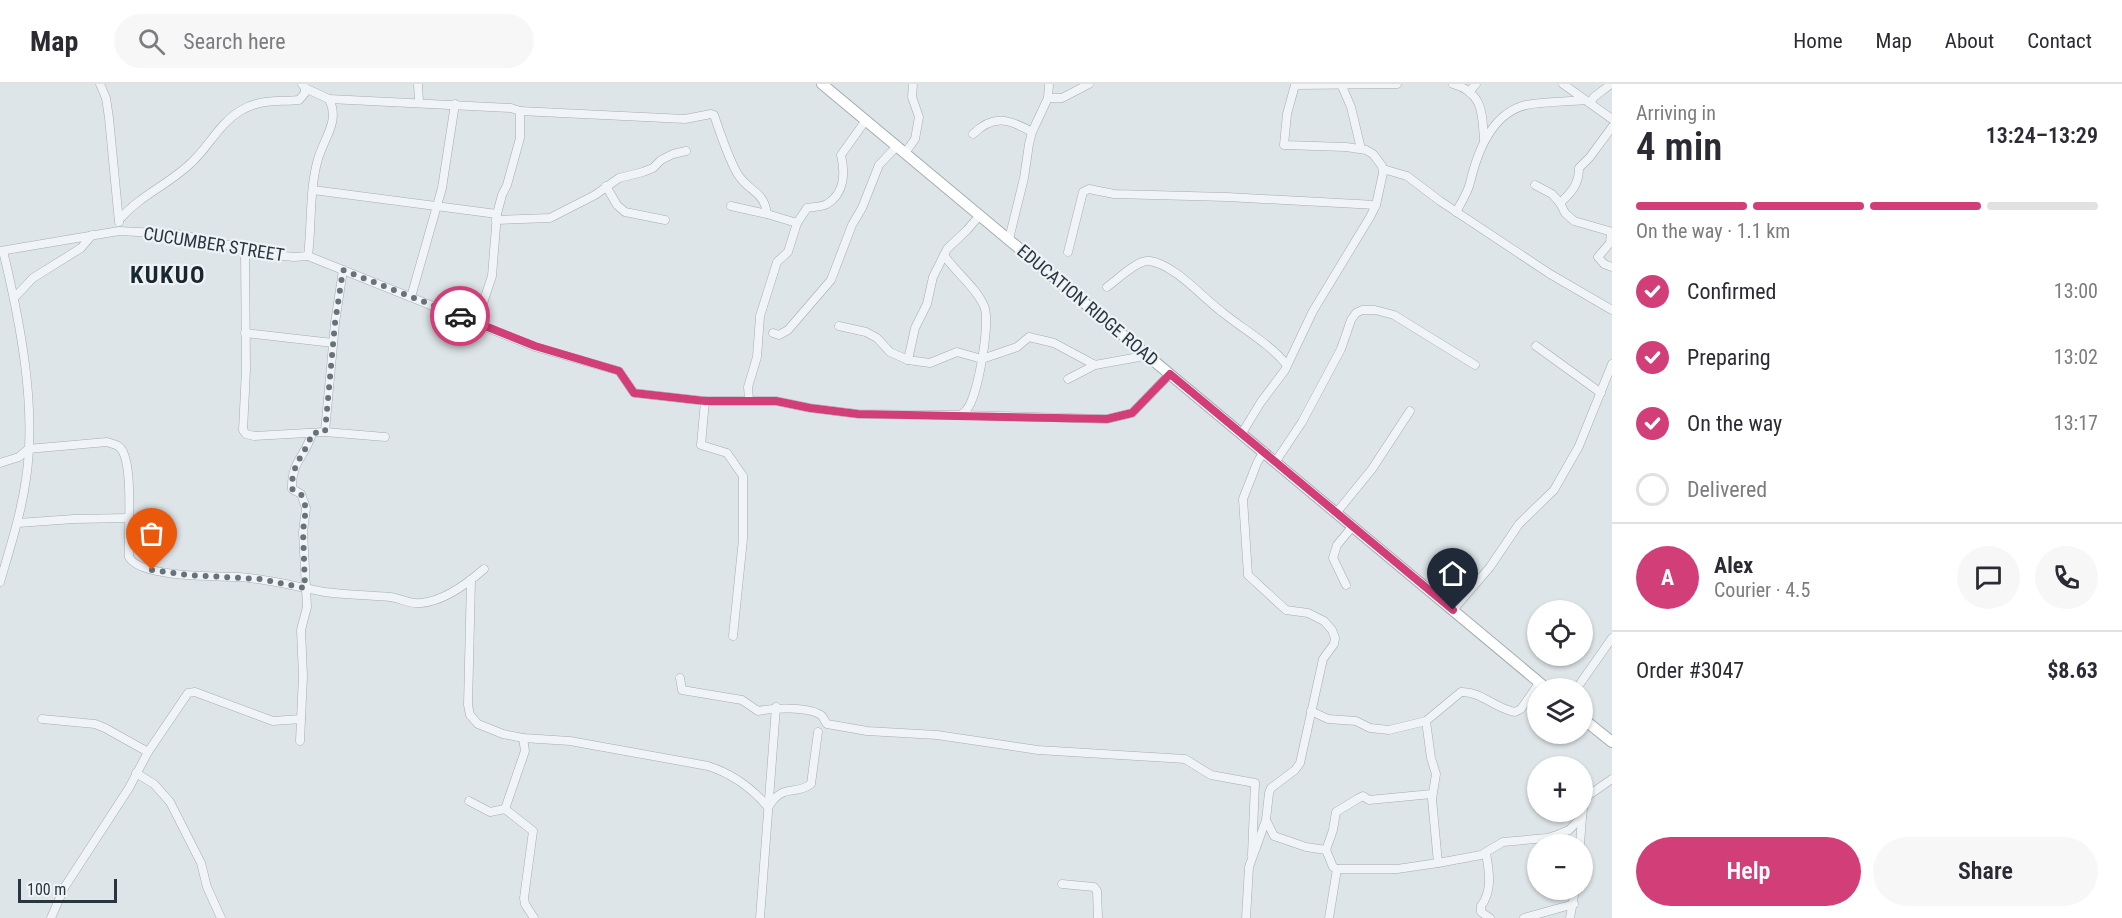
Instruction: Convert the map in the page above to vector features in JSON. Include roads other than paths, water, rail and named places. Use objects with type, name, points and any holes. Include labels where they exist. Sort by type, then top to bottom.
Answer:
[{"type":"main road","name":"EDUCATION RIDGE ROAD","points":[[822,84],[1534,678]]},
{"type":"main road","points":[[1593,727],[1612,742]]},
{"type":"street","points":[[100,84],[106,98],[109,118],[119,231]]},
{"type":"street","points":[[418,84],[419,102]]},
{"type":"street","points":[[773,333],[779,335],[788,330],[831,280],[852,225],[862,208],[879,165],[915,139],[918,117],[912,97],[913,84]]},
{"type":"street","points":[[1009,239],[1032,132],[1048,98],[1049,84]]},
{"type":"street","points":[[1048,98],[1062,98],[1089,84]]},
{"type":"street","points":[[1397,84],[1295,85],[1284,130],[1284,145],[1361,149],[1373,154],[1383,169],[1407,176],[1456,212],[1550,274],[1612,310]]},
{"type":"street","points":[[1454,84],[1469,92],[1480,102],[1484,142]]},
{"type":"street","points":[[1469,92],[1476,84]]},
{"type":"street","points":[[1563,84],[1612,118]]},
{"type":"street","points":[[1456,212],[1470,185],[1472,170],[1484,142],[1493,127],[1514,109],[1525,105],[1588,101],[1611,84]]},
{"type":"street","points":[[1341,85],[1351,107],[1361,149]]},
{"type":"street","points":[[119,220],[138,201],[193,162],[228,120],[240,111],[258,102],[298,100],[305,93],[304,86]]},
{"type":"street","points":[[304,86],[329,99],[419,102],[511,108],[520,111],[685,119],[711,114],[714,115],[737,173],[765,202],[767,214]]},
{"type":"street","name":"CUCUMBER STREET","points":[[2,251],[119,231],[177,234],[274,255],[308,256],[317,162],[334,118],[334,109],[329,99]]},
{"type":"street","points":[[411,297],[447,163],[454,104]]},
{"type":"street","points":[[480,324],[480,312],[492,276],[496,217],[520,138],[520,111]]},
{"type":"street","points":[[749,400],[748,387],[757,357],[760,316],[777,262],[788,252],[797,223],[807,208],[829,203],[837,192],[844,180],[841,155],[866,120]]},
{"type":"street","points":[[973,134],[989,122],[1004,120],[1018,124],[1032,132]]},
{"type":"street","points":[[1560,203],[1572,192],[1579,179],[1579,168],[1612,127]]},
{"type":"street","points":[[313,190],[437,205],[496,217],[550,218],[632,173],[653,168],[667,157],[686,151]]},
{"type":"street","points":[[1242,433],[1287,365],[1313,311],[1376,206],[1383,169]]},
{"type":"street","points":[[1535,185],[1552,194],[1565,213],[1574,221],[1612,232],[1610,243],[1598,257],[1604,264],[1612,267]]},
{"type":"street","points":[[606,186],[617,205],[625,212],[665,220]]},
{"type":"street","points":[[1068,252],[1083,192],[1089,189],[1114,194],[1227,197],[1376,206]]},
{"type":"street","points":[[731,206],[797,223]]},
{"type":"street","points":[[908,360],[915,328],[927,304],[933,278],[947,249],[980,215]]},
{"type":"street","points":[[14,298],[33,278],[81,248],[92,235]]},
{"type":"street","points":[[245,249],[246,370],[243,430],[246,434],[254,435],[325,432],[385,437]]},
{"type":"street","points":[[0,582],[18,523],[28,449],[28,408],[23,354],[14,298],[2,251]]},
{"type":"street","points":[[945,255],[985,307],[988,318],[982,359],[971,403],[960,415]]},
{"type":"street","points":[[308,256],[535,346],[619,371],[634,393],[705,401],[776,401],[858,414],[1107,419],[1132,413],[1170,374]]},
{"type":"street","points":[[1107,287],[1133,267],[1145,261],[1151,261],[1167,268],[1275,351],[1287,365]]},
{"type":"street","points":[[325,432],[333,343],[343,270]]},
{"type":"street","points":[[1276,461],[1302,422],[1341,349],[1351,320],[1356,313],[1362,310],[1375,310],[1394,315],[1475,365]]},
{"type":"street","points":[[839,326],[866,332],[877,338],[890,352],[908,360],[930,363],[957,352],[982,359],[1006,352],[1023,344],[1029,337],[1034,337],[1073,352],[1095,364]]},
{"type":"street","points":[[245,333],[333,343]]},
{"type":"street","points":[[1536,346],[1601,393]]},
{"type":"street","points":[[1068,379],[1095,364],[1139,357],[1146,353]]},
{"type":"street","points":[[1453,610],[1490,567],[1519,524],[1554,490],[1579,446],[1612,364]]},
{"type":"street","points":[[705,401],[701,446],[728,453],[743,476],[743,539],[733,636]]},
{"type":"street","points":[[1337,512],[1372,469],[1410,411]]},
{"type":"street","points":[[300,741],[303,676],[301,630],[307,607],[303,531],[306,508],[301,494],[292,489],[291,477],[297,460],[312,433]]},
{"type":"street","points":[[0,463],[19,458],[28,449],[107,442],[119,446],[127,463],[131,560],[152,570],[187,575],[260,579],[328,592],[395,598],[417,604],[430,602],[471,580],[484,568]]},
{"type":"street","points":[[1248,918],[1249,867],[1266,820],[1269,793],[1271,788],[1287,777],[1300,763],[1323,659],[1334,644],[1335,638],[1332,630],[1324,621],[1314,616],[1286,610],[1249,577],[1243,499],[1264,451]]},
{"type":"street","points":[[18,523],[129,518]]},
{"type":"street","points":[[1346,585],[1333,558],[1337,545],[1353,526]]},
{"type":"street","points":[[471,580],[468,705],[470,714],[477,723],[490,730],[523,738],[570,741],[708,766],[728,772],[756,793],[768,807]]},
{"type":"street","points":[[1584,678],[1612,638]]},
{"type":"street","points":[[680,678],[682,690],[742,700],[758,711],[776,707],[815,712],[822,716],[827,724],[867,731],[937,735],[1038,750],[1185,759],[1210,775],[1255,783],[1252,855]]},
{"type":"street","points":[[51,918],[64,888],[129,788],[148,752],[188,693],[195,692],[273,721],[301,718]]},
{"type":"street","points":[[1311,711],[1328,719],[1356,721],[1370,728],[1389,730],[1426,721],[1461,692],[1471,693],[1513,712],[1518,711],[1527,699]]},
{"type":"street","points":[[760,918],[776,707]]},
{"type":"street","points":[[42,719],[95,724],[148,752]]},
{"type":"street","points":[[1426,721],[1431,758],[1436,774],[1432,794],[1438,863]]},
{"type":"street","points":[[768,807],[778,794],[806,788],[811,784],[818,732]]},
{"type":"street","points":[[505,809],[525,751],[523,738]]},
{"type":"street","points":[[525,751],[539,739]]},
{"type":"street","points":[[136,773],[154,784],[170,802],[201,862],[207,887],[221,918]]},
{"type":"street","points":[[1593,792],[1612,779]]},
{"type":"street","points":[[1432,794],[1369,800],[1363,796],[1336,812],[1326,850],[1333,867],[1337,869],[1396,869],[1438,863],[1486,853],[1503,842],[1547,838],[1569,830],[1577,822]]},
{"type":"street","points":[[469,801],[490,812],[505,809],[533,831],[524,898],[534,918]]},
{"type":"street","points":[[1266,820],[1274,836],[1306,847],[1326,850]]},
{"type":"street","points":[[1486,853],[1490,879],[1481,912],[1490,918]]},
{"type":"street","points":[[1329,918],[1337,869]]},
{"type":"street","points":[[1062,884],[1094,887],[1097,891],[1098,918]]},
{"type":"street","points":[[1570,918],[1574,900]]},
{"type":"street","points":[[1524,918],[1574,904]]},
{"type":"district","name":"KUKUO","points":[[168,275]]}]
